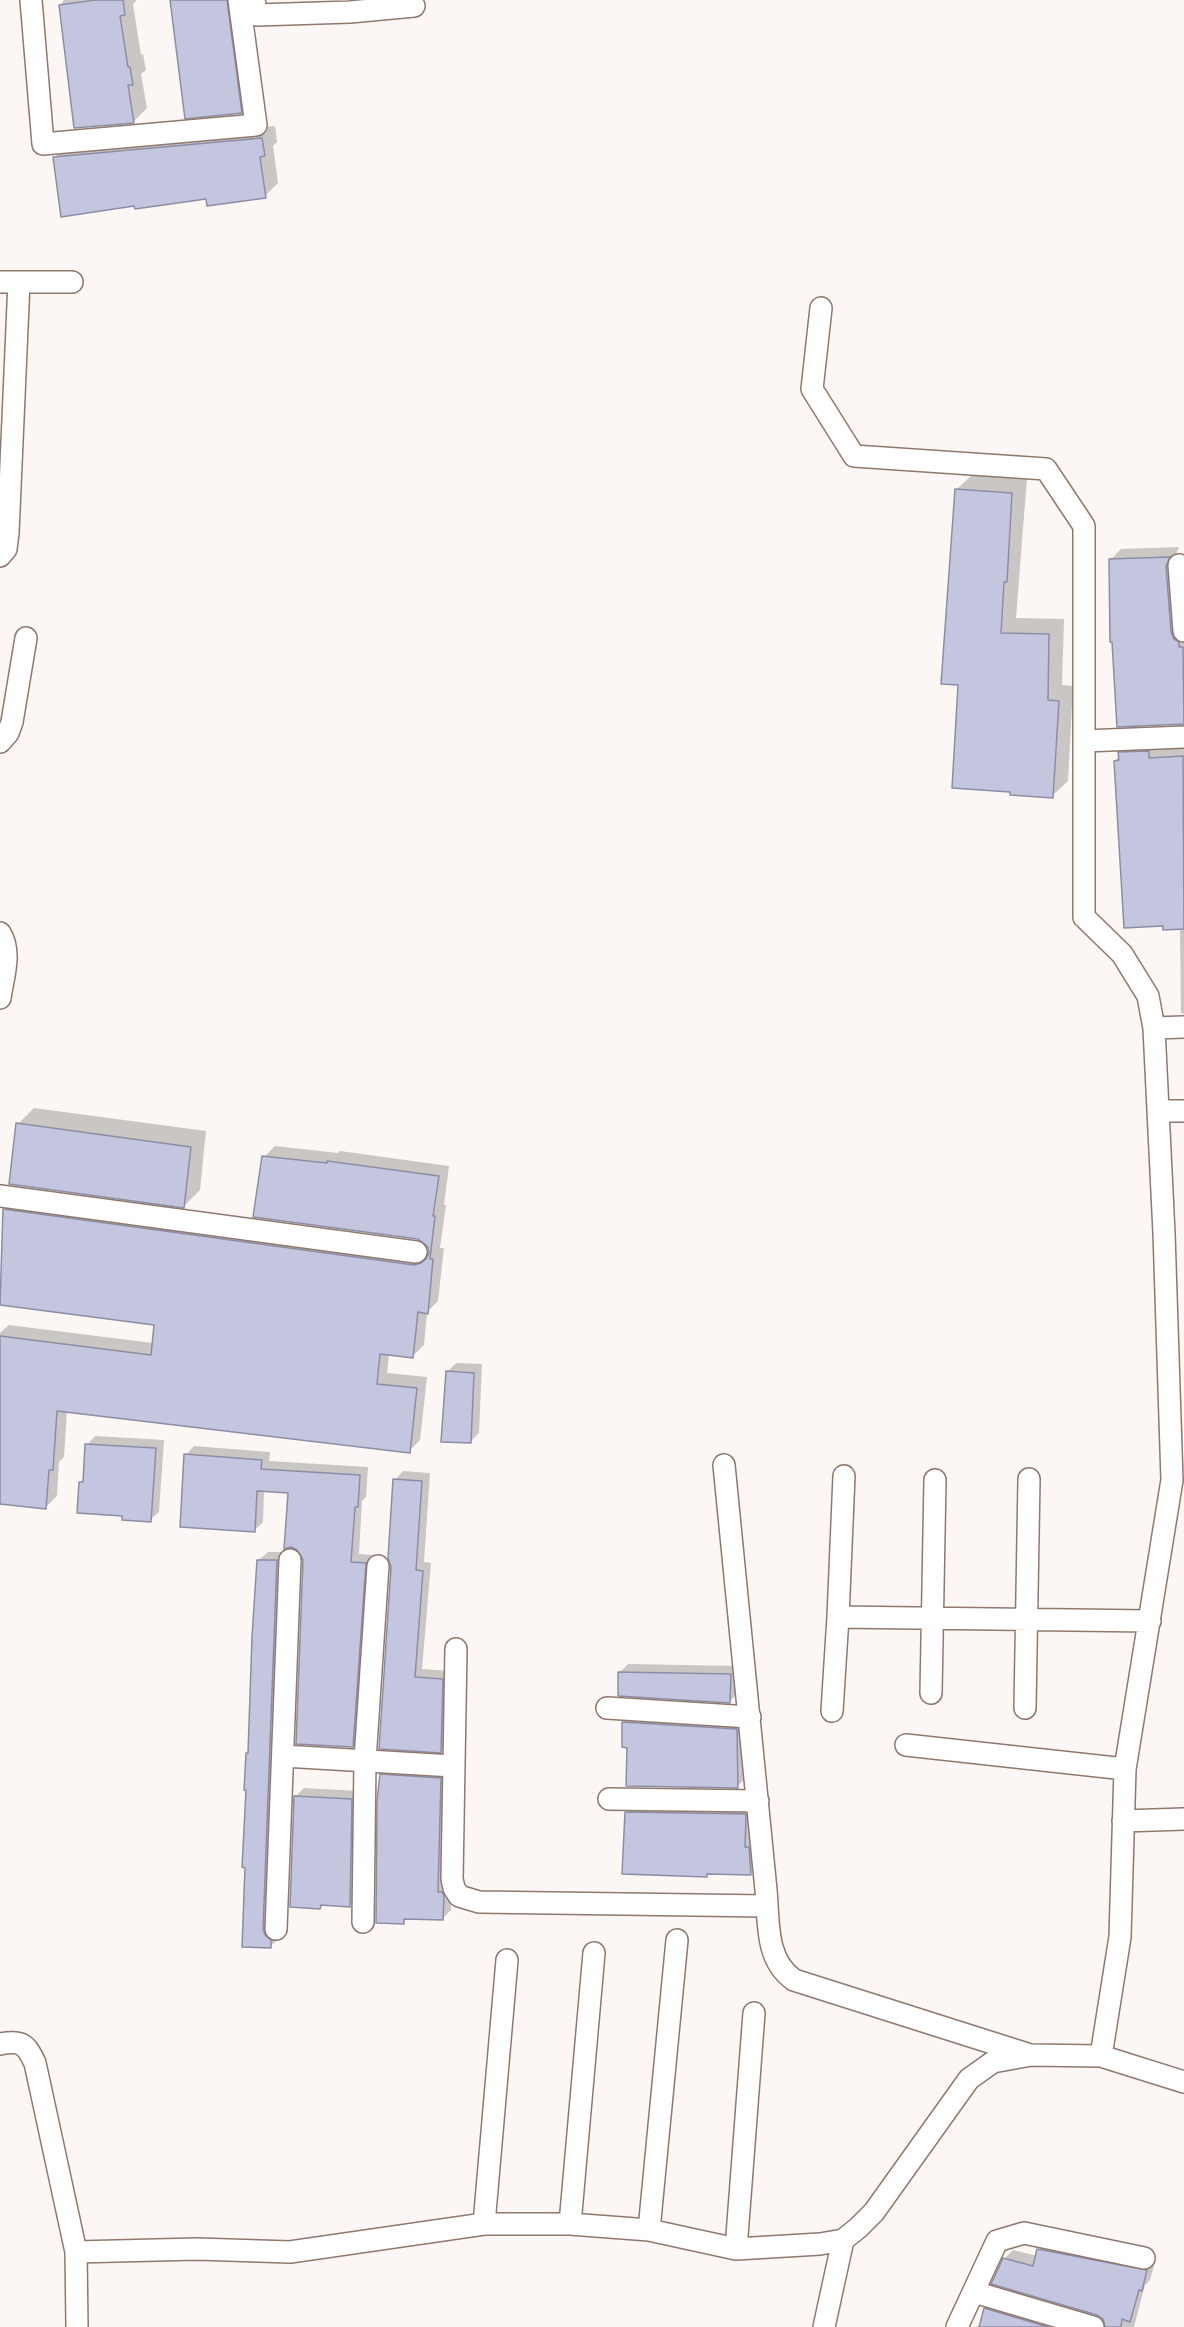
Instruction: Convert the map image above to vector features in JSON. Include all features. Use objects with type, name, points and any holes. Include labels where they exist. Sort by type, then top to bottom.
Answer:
[{"type":"street","points":[[31,0],[43,144],[256,125],[239,0]]},
{"type":"street","points":[[254,0],[257,15],[350,6],[414,6]]},
{"type":"street","points":[[0,556],[6,549],[8,533],[10,282],[72,282]]},
{"type":"street","points":[[821,308],[812,389],[854,456],[1046,469],[1084,526],[1084,917],[1122,954],[1148,996],[1154,1028],[1172,1480],[1125,1769],[1120,1937],[1101,2056]]},
{"type":"street","points":[[1179,565],[1184,631]]},
{"type":"street","points":[[0,742],[8,733],[12,722],[26,638]]},
{"type":"street","points":[[1084,741],[1184,737]]},
{"type":"street","points":[[0,933],[4,939],[6,954],[0,998]]},
{"type":"street","points":[[1154,1028],[1184,1027]]},
{"type":"street","points":[[1159,1111],[1184,1111]]},
{"type":"street","points":[[0,1196],[416,1252]]},
{"type":"street","points":[[724,1465],[767,1905],[772,1952],[777,1964],[794,1980],[1031,2055]]},
{"type":"street","points":[[832,1711],[844,1476]]},
{"type":"street","points":[[1025,1708],[1029,1479]]},
{"type":"street","points":[[931,1693],[935,1480]]},
{"type":"street","points":[[276,1929],[290,1560]]},
{"type":"street","points":[[363,1922],[365,1761],[378,1566]]},
{"type":"street","points":[[838,1617],[1150,1621]]},
{"type":"street","points":[[456,1649],[452,1879],[459,1896],[479,1902],[767,1905]]},
{"type":"street","points":[[607,1708],[750,1717]]},
{"type":"street","points":[[906,1745],[1125,1769]]},
{"type":"street","points":[[283,1756],[453,1766]]},
{"type":"street","points":[[609,1799],[758,1801]]},
{"type":"street","points":[[1123,1821],[1184,1819]]},
{"type":"street","points":[[649,2230],[677,1940]]},
{"type":"street","points":[[570,2224],[594,1953]]},
{"type":"street","points":[[484,2224],[507,1960]]},
{"type":"street","points":[[736,2248],[754,2013]]},
{"type":"street","points":[[0,2044],[16,2042],[22,2044],[28,2048],[35,2063],[76,2252],[77,2327]]},
{"type":"street","points":[[76,2252],[197,2249],[290,2252],[484,2224],[570,2224],[649,2230],[736,2248],[820,2244],[843,2240],[874,2212],[969,2079],[993,2062],[1031,2055],[1101,2056],[1184,2082]]},
{"type":"street","points":[[957,2327],[997,2241],[1012,2235],[1024,2234],[1144,2258]]},
{"type":"street","points":[[824,2327],[843,2240]]},
{"type":"street","points":[[974,2292],[1093,2327]]},
{"type":"building","points":[[96,0],[123,0],[125,15],[120,16],[133,85],[128,85],[134,123],[74,128],[59,5]]},
{"type":"building","points":[[170,0],[227,0],[242,113],[185,119]]},
{"type":"building","points":[[262,138],[265,156],[260,157],[266,198],[207,206],[206,199],[135,209],[134,206],[61,217],[53,157]]},
{"type":"building","points":[[955,489],[1012,493],[1007,582],[1004,582],[1001,633],[1049,634],[1048,700],[1059,701],[1053,798],[952,788],[958,685],[941,684]]},
{"type":"building","points":[[1170,557],[1166,566],[1171,632],[1174,639],[1179,642],[1179,647],[1183,647],[1184,724],[1117,727],[1112,642],[1110,642],[1109,559]]},
{"type":"building","points":[[1149,751],[1149,758],[1183,756],[1184,929],[1163,930],[1163,926],[1124,928],[1114,761],[1119,760],[1118,752]]},
{"type":"building","points":[[16,1123],[191,1147],[184,1208],[9,1184]]},
{"type":"building","points":[[262,1156],[327,1163],[327,1161],[439,1176],[433,1216],[435,1216],[430,1259],[433,1259],[428,1314],[418,1312],[413,1358],[380,1354],[377,1384],[417,1388],[410,1453],[57,1411],[53,1470],[49,1470],[46,1509],[0,1504],[0,1336],[151,1355],[154,1325],[0,1305],[3,1209],[414,1265],[426,1259],[429,1253],[428,1247],[418,1239],[253,1217]]},
{"type":"building","points":[[446,1371],[474,1373],[471,1443],[441,1442]]},
{"type":"building","points":[[85,1444],[156,1448],[151,1522],[122,1520],[122,1516],[77,1513],[79,1482],[83,1482]]},
{"type":"building","points":[[184,1454],[262,1460],[261,1469],[360,1475],[351,1562],[366,1563],[353,1747],[296,1744],[303,1560],[297,1550],[291,1547],[284,1549],[288,1493],[257,1491],[255,1532],[180,1527]]},
{"type":"building","points":[[393,1479],[422,1481],[416,1570],[423,1571],[415,1677],[443,1679],[441,1753],[379,1749],[391,1567],[388,1558]]},
{"type":"building","points":[[257,1560],[277,1560],[263,1929],[265,1935],[271,1940],[271,1948],[242,1947],[245,1868],[242,1867],[246,1790],[244,1790],[246,1753],[248,1753]]},
{"type":"building","points":[[618,1672],[731,1674],[730,1703],[618,1696]]},
{"type":"building","points":[[622,1722],[737,1729],[738,1788],[626,1786],[627,1748],[622,1747]]},
{"type":"building","points":[[380,1774],[441,1778],[438,1892],[444,1895],[443,1920],[404,1919],[404,1924],[376,1923],[377,1801]]},
{"type":"building","points":[[294,1796],[352,1799],[350,1907],[321,1905],[320,1909],[290,1907]]},
{"type":"building","points":[[625,1812],[746,1814],[745,1847],[749,1847],[751,1875],[707,1874],[707,1877],[622,1874]]},
{"type":"building","points":[[1037,2249],[1147,2270],[1130,2322],[1122,2319],[1121,2327],[1105,2327],[1103,2319],[1097,2315],[991,2284],[1003,2258],[1033,2266]]},
{"type":"building","points":[[984,2308],[1048,2327],[979,2327]]}]
